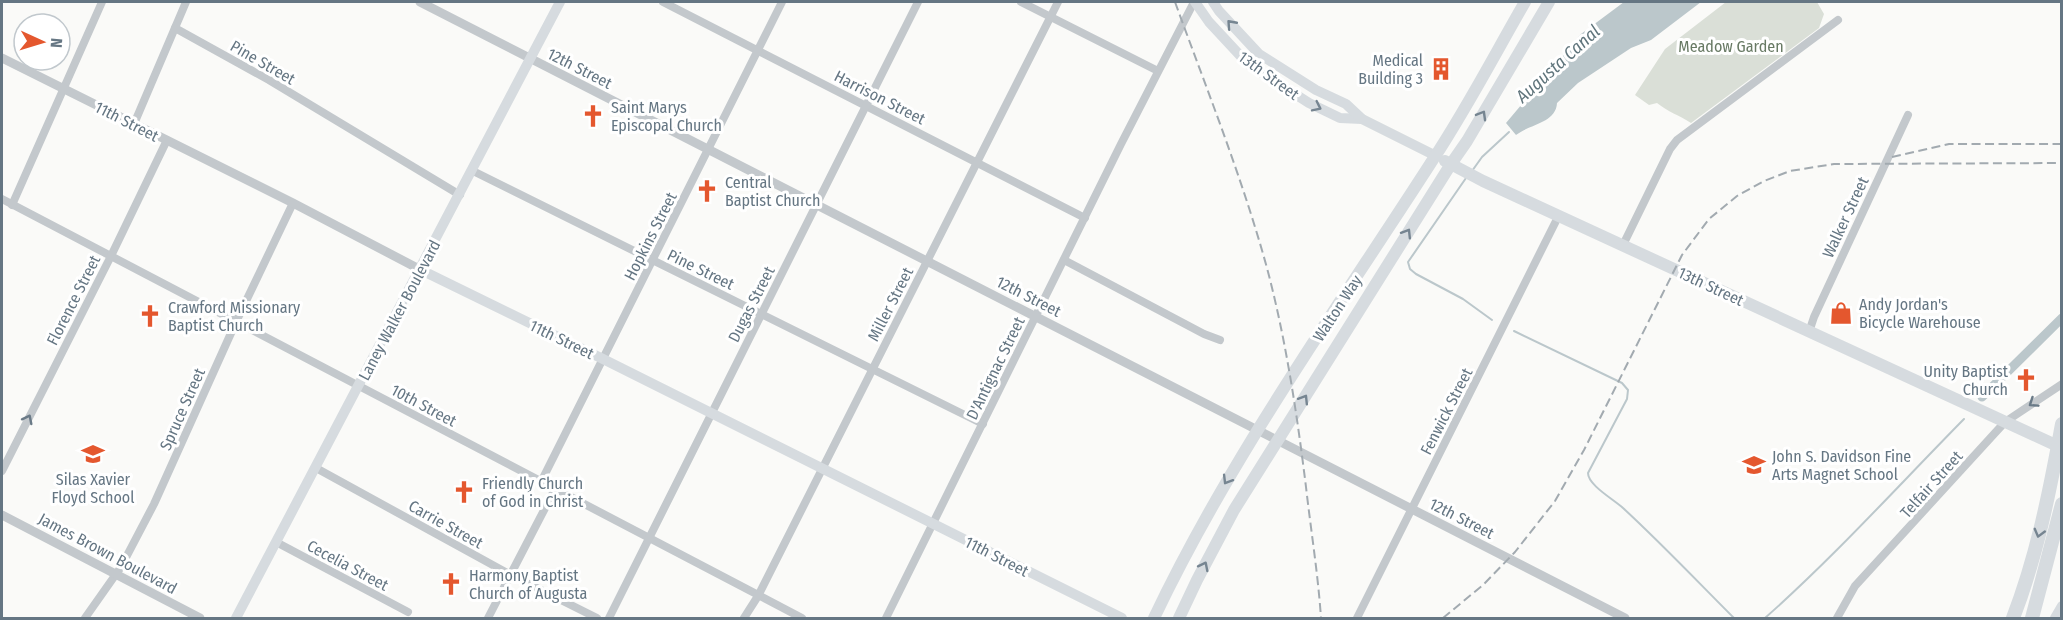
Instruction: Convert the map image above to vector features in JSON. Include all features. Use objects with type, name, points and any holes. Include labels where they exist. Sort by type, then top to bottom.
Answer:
[{"type":"highway","points":[[2013,618],[2033,558],[2052,476],[2061,424]]},
{"type":"highway","points":[[2032,618],[2061,504]]},
{"type":"main road","name":"Laney Walker Boulevard","points":[[236,618],[561,2]]},
{"type":"main road","name":"13th Street","points":[[1195,2],[1209,22],[1248,64],[1319,108],[1340,118],[1362,119]]},
{"type":"main road","name":"13th Street","points":[[1213,2],[1259,54],[1316,90],[1346,104],[1362,119],[1483,181],[2061,448]]},
{"type":"main road","name":"Walton Way","points":[[1154,618],[1198,530],[1258,430],[1436,156],[1525,2]]},
{"type":"main road","name":"Walton Way","points":[[1179,618],[1219,537],[1467,141],[1548,2]]},
{"type":"main road","name":"11th Street","points":[[421,270],[603,358],[1122,618]]},
{"type":"main road","points":[[2055,618],[2061,606]]},
{"type":"street","points":[[12,204],[102,2]]},
{"type":"street","points":[[134,124],[186,2]]},
{"type":"street","name":"12th Street","points":[[420,2],[1625,618]]},
{"type":"street","name":"Harrison Street","points":[[663,2],[1085,218]]},
{"type":"street","name":"Hopkins Street","points":[[541,482],[782,2]]},
{"type":"street","name":"Dugas Street","points":[[609,618],[918,2]]},
{"type":"street","points":[[1021,2],[1158,71]]},
{"type":"street","name":"Miller Street","points":[[744,618],[758,596],[1058,2]]},
{"type":"street","name":"D'Antignac Street","points":[[886,618],[1158,71],[1195,2]]},
{"type":"street","points":[[1623,245],[1670,149],[1677,140],[1838,20]]},
{"type":"street","name":"Pine Street","points":[[175,27],[269,80],[460,195]]},
{"type":"street","name":"11th Street","points":[[2,58],[421,270]]},
{"type":"street","name":"Walker Street","points":[[1809,332],[1908,115]]},
{"type":"street","name":"Florence Street","points":[[2,471],[167,140]]},
{"type":"street","name":"Pine Street","points":[[473,171],[983,424]]},
{"type":"street","name":"10th Street","points":[[2,199],[802,618]]},
{"type":"street","name":"Spruce Street","points":[[85,618],[115,574],[154,504],[292,203]]},
{"type":"street","name":"Fenwick Street","points":[[1357,618],[1559,215]]},
{"type":"street","points":[[1064,260],[1204,334],[1220,340]]},
{"type":"street","name":"Telfair Street","points":[[1837,618],[1855,586],[2005,422],[2061,384]]},
{"type":"street","name":"Carrie Street","points":[[316,468],[511,575],[597,618]]},
{"type":"street","points":[[488,618],[555,489]]},
{"type":"street","name":"James Brown Boulevard","points":[[2,515],[200,618]]},
{"type":"street","name":"Cecelia Street","points":[[276,542],[408,612]]},
{"type":"green space","name":"Meadow Garden","points":[[1726,2],[1817,2],[1824,14],[1819,28],[1691,123],[1657,103],[1649,105],[1635,95],[1665,49]]},
{"type":"water","name":"Augusta Canal","points":[[1624,2],[1701,2],[1651,40],[1631,48],[1578,83],[1557,103],[1552,115],[1516,135],[1506,123],[1581,34]]},
{"type":"waterway","points":[[1472,171],[1482,157],[1509,132]]},
{"type":"waterway","points":[[1466,178],[1408,262],[1410,269],[1416,274],[1463,299],[1492,320]]},
{"type":"waterway","points":[[1982,397],[2062,318]]},
{"type":"waterway","points":[[1514,331],[1622,383],[1628,390],[1627,399],[1588,473],[1589,478],[1596,487],[1623,508],[1651,535],[1734,618]]},
{"type":"waterway","points":[[1765,618],[1841,545],[1964,419]]},
{"type":"railway","points":[[1175,2],[1235,167],[1274,295],[1299,432],[1321,618]]},
{"type":"railway","points":[[1892,157],[1949,144],[2062,144]]},
{"type":"railway","points":[[1443,618],[1483,585],[1515,552],[1555,501],[1584,450],[1682,255],[1709,219],[1737,196],[1764,181],[1790,171],[1834,164],[2062,163]]},
{"type":"place","name":"Medical Building 3","points":[[1441,69]]},
{"type":"place","name":"Saint Marys Episcopal Church","points":[[593,116]]},
{"type":"place","name":"Central Baptist Church","points":[[707,191]]},
{"type":"place","name":"Andy Jordan's Bicycle Warehouse","points":[[1841,313]]},
{"type":"place","name":"Crawford Missionary Baptist Church","points":[[150,316]]},
{"type":"place","name":"Unity Baptist Church","points":[[2026,380]]},
{"type":"place","name":"Silas Xavier Floyd School","points":[[93,454]]},
{"type":"place","name":"John S. Davidson Fine Arts Magnet School","points":[[1754,465]]},
{"type":"place","name":"Friendly Church of God in Christ","points":[[464,492]]},
{"type":"place","name":"Harmony Baptist Church of Augusta","points":[[451,584]]}]
